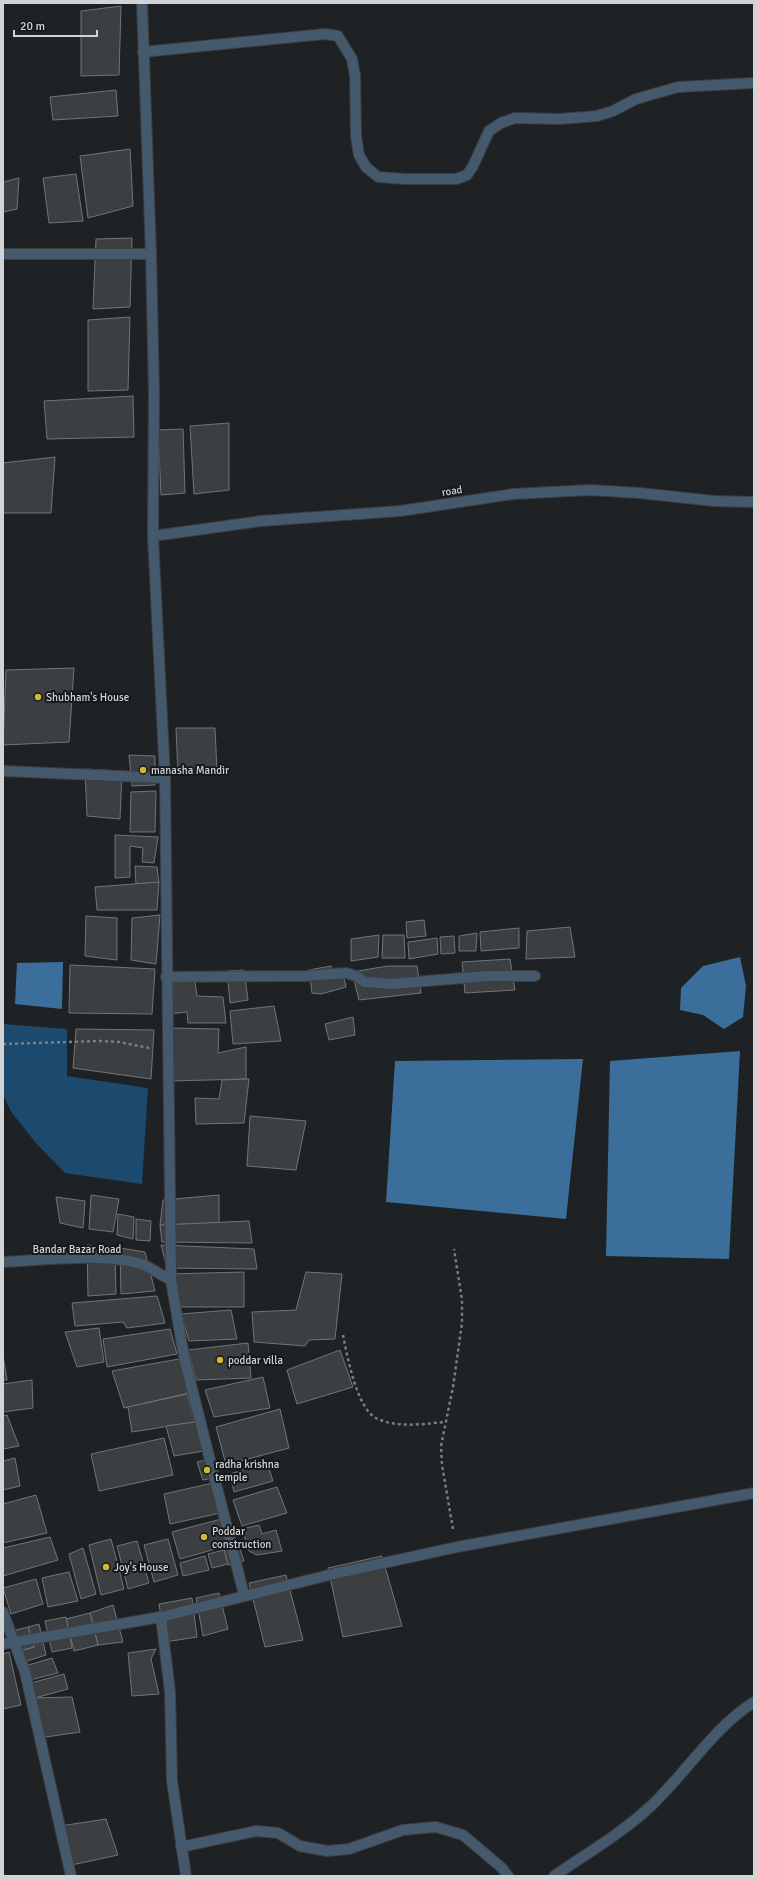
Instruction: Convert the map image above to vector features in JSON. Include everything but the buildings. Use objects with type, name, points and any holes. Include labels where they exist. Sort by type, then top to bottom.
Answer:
[{"type":"street","points":[[142,3],[151,254],[154,394],[153,536],[165,778],[166,977],[171,1280],[184,1357],[244,1595]]},
{"type":"street","points":[[143,52],[325,34],[338,36],[352,59],[355,76],[356,136],[359,155],[366,168],[378,176],[406,179],[456,179],[467,175],[473,166],[489,131],[500,123],[515,118],[559,119],[597,116],[613,111],[636,99],[678,87],[754,83]]},
{"type":"street","points":[[3,254],[151,254]]},
{"type":"street","name":"road","points":[[153,536],[261,521],[400,511],[513,494],[590,490],[640,493],[714,501],[754,502]]},
{"type":"street","points":[[3,771],[165,778]]},
{"type":"street","points":[[166,977],[306,976],[346,973],[356,976],[365,982],[391,984],[486,976],[535,976]]},
{"type":"street","name":"Bandar Bazar Road","points":[[3,1262],[119,1259],[144,1266],[171,1280]]},
{"type":"street","points":[[8,1643],[161,1617],[244,1595],[457,1547],[754,1493]]},
{"type":"street","points":[[3,1612],[8,1643],[24,1672],[32,1702],[71,1876]]},
{"type":"street","points":[[161,1617],[170,1692],[172,1781],[186,1876]]},
{"type":"street","points":[[554,1876],[617,1833],[650,1807],[681,1776],[721,1729],[742,1710],[754,1702]]},
{"type":"street","points":[[181,1847],[256,1830],[278,1833],[300,1846],[327,1851],[349,1849],[403,1830],[436,1827],[463,1835],[502,1868],[508,1876]]},
{"type":"path","points":[[3,1044],[100,1041],[120,1042],[167,1052]]},
{"type":"path","points":[[454,1249],[462,1300],[462,1323],[453,1387],[441,1446],[442,1465],[457,1547]]},
{"type":"path","points":[[342,1335],[354,1383],[364,1404],[376,1419],[397,1424],[416,1425],[445,1422]]},
{"type":"shaded area","points":[[740,957],[746,986],[743,1017],[724,1029],[703,1015],[680,1010],[681,988],[703,966]]},
{"type":"shaded area","points":[[63,962],[62,1009],[15,1004],[17,963]]},
{"type":"shaded area","points":[[3,1024],[67,1029],[67,1076],[148,1088],[142,1184],[65,1173],[36,1143],[12,1113],[3,1095]]},
{"type":"shaded area","points":[[740,1051],[729,1259],[606,1256],[610,1061]]},
{"type":"shaded area","points":[[583,1059],[566,1219],[386,1202],[395,1061]]},
{"type":"place","name":"Shubham's House","points":[[38,697]]},
{"type":"place","name":"manasha Mandir","points":[[143,770]]},
{"type":"place","name":"poddar villa","points":[[220,1360]]},
{"type":"place","name":"radha krishna temple","points":[[207,1470]]},
{"type":"place","name":"Poddar construction","points":[[204,1537]]},
{"type":"place","name":"Joy's House","points":[[106,1567]]}]
